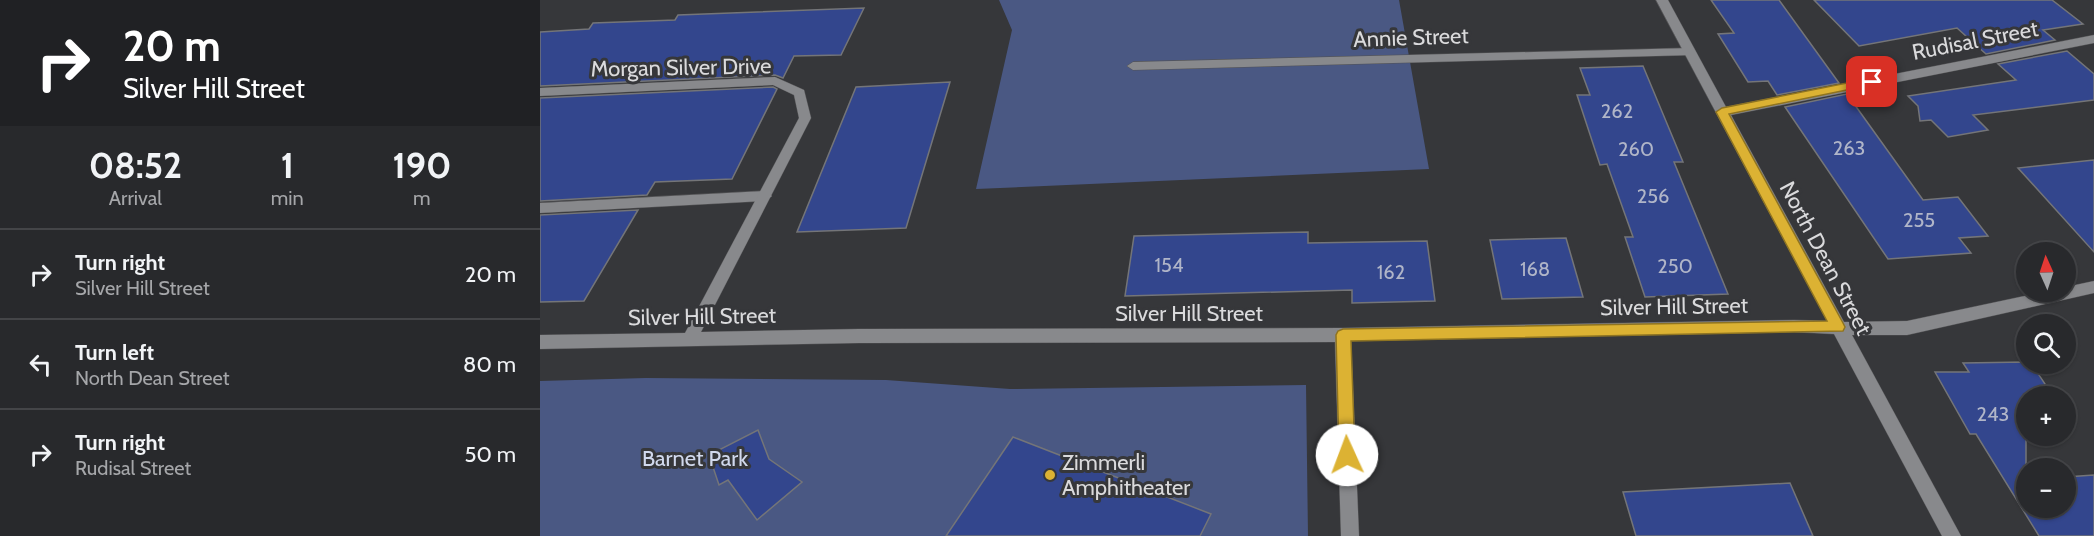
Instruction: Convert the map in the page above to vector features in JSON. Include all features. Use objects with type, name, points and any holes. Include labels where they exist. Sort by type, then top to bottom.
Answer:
[{"type":"street","name":"North Dean Street","points":[[1662,0],[1952,536]]},
{"type":"street","name":"Rudisal Street","points":[[1722,112],[2094,39]]},
{"type":"street","name":"Annie Street","points":[[1133,66],[1690,52]]},
{"type":"street","name":"Morgan Silver Drive","points":[[540,92],[775,81],[800,93],[805,118],[690,339]]},
{"type":"street","points":[[540,208],[765,196]]},
{"type":"street","name":"Silver Hill Street","points":[[540,342],[859,336],[1343,335],[1838,327],[1907,328],[2094,287]]},
{"type":"street","points":[[1343,335],[1350,536]]},
{"type":"green space","points":[[999,0],[1399,0],[1429,169],[976,189],[1012,30]]},
{"type":"green space","name":"Barnet Park","points":[[646,378],[886,380],[1010,389],[1306,385],[1308,536],[540,536],[540,381]]},
{"type":"building","points":[[1711,0],[1779,0],[1839,83],[1777,95],[1768,81],[1748,82],[1718,34],[1734,33]]},
{"type":"building","points":[[1814,0],[2052,0],[2083,24],[2043,30],[2055,40],[1986,54],[1957,28],[1859,46]]},
{"type":"building","points":[[864,8],[841,55],[794,56],[783,78],[775,75],[540,86],[540,32],[589,29],[593,23],[675,20],[678,15]]},
{"type":"building","points":[[2067,51],[2094,74],[2094,100],[1973,115],[1988,130],[1948,137],[1931,120],[1920,121],[1918,106],[1908,96],[2016,80],[1998,64]]},
{"type":"building","points":[[1643,66],[1683,162],[1674,162],[1728,294],[1645,297],[1625,237],[1633,237],[1607,164],[1600,165],[1577,95],[1590,95],[1580,68]]},
{"type":"building","points":[[950,82],[906,228],[797,232],[856,87]]},
{"type":"building","points":[[773,87],[777,89],[732,179],[655,182],[647,195],[540,201],[540,98]]},
{"type":"building","points":[[1847,94],[1923,200],[1958,197],[1988,236],[1959,238],[1971,253],[1888,259],[1785,107]]},
{"type":"building","points":[[2094,160],[2094,252],[2018,168]]},
{"type":"building","points":[[638,210],[584,301],[540,302],[540,215]]},
{"type":"building","points":[[1308,232],[1308,243],[1427,241],[1435,301],[1352,303],[1352,290],[1125,296],[1134,236]]},
{"type":"building","points":[[1566,238],[1583,297],[1502,299],[1490,240]]},
{"type":"building","points":[[2016,362],[2016,374],[2038,374],[2046,386],[2016,386],[2016,446],[2026,446],[2026,458],[2016,458],[2016,499],[1976,434],[1970,434],[1935,372],[1969,372],[1963,363]]},
{"type":"building","points":[[758,430],[769,459],[802,482],[757,520],[728,480],[719,485],[709,455]]},
{"type":"building","name":"Zimmerli Amphitheater","points":[[1013,437],[1211,514],[1200,536],[946,536]]},
{"type":"building","points":[[2094,475],[2094,536],[2039,536],[2028,518],[2076,518],[2076,476]]},
{"type":"building","points":[[1790,483],[1813,536],[1636,536],[1623,492]]},
{"type":"place","name":"Zimmerli Amphitheater","points":[[1050,475]]},
{"type":"route","points":[[1347,455],[1343,335],[1838,327],[1722,112],[1872,82]]}]
